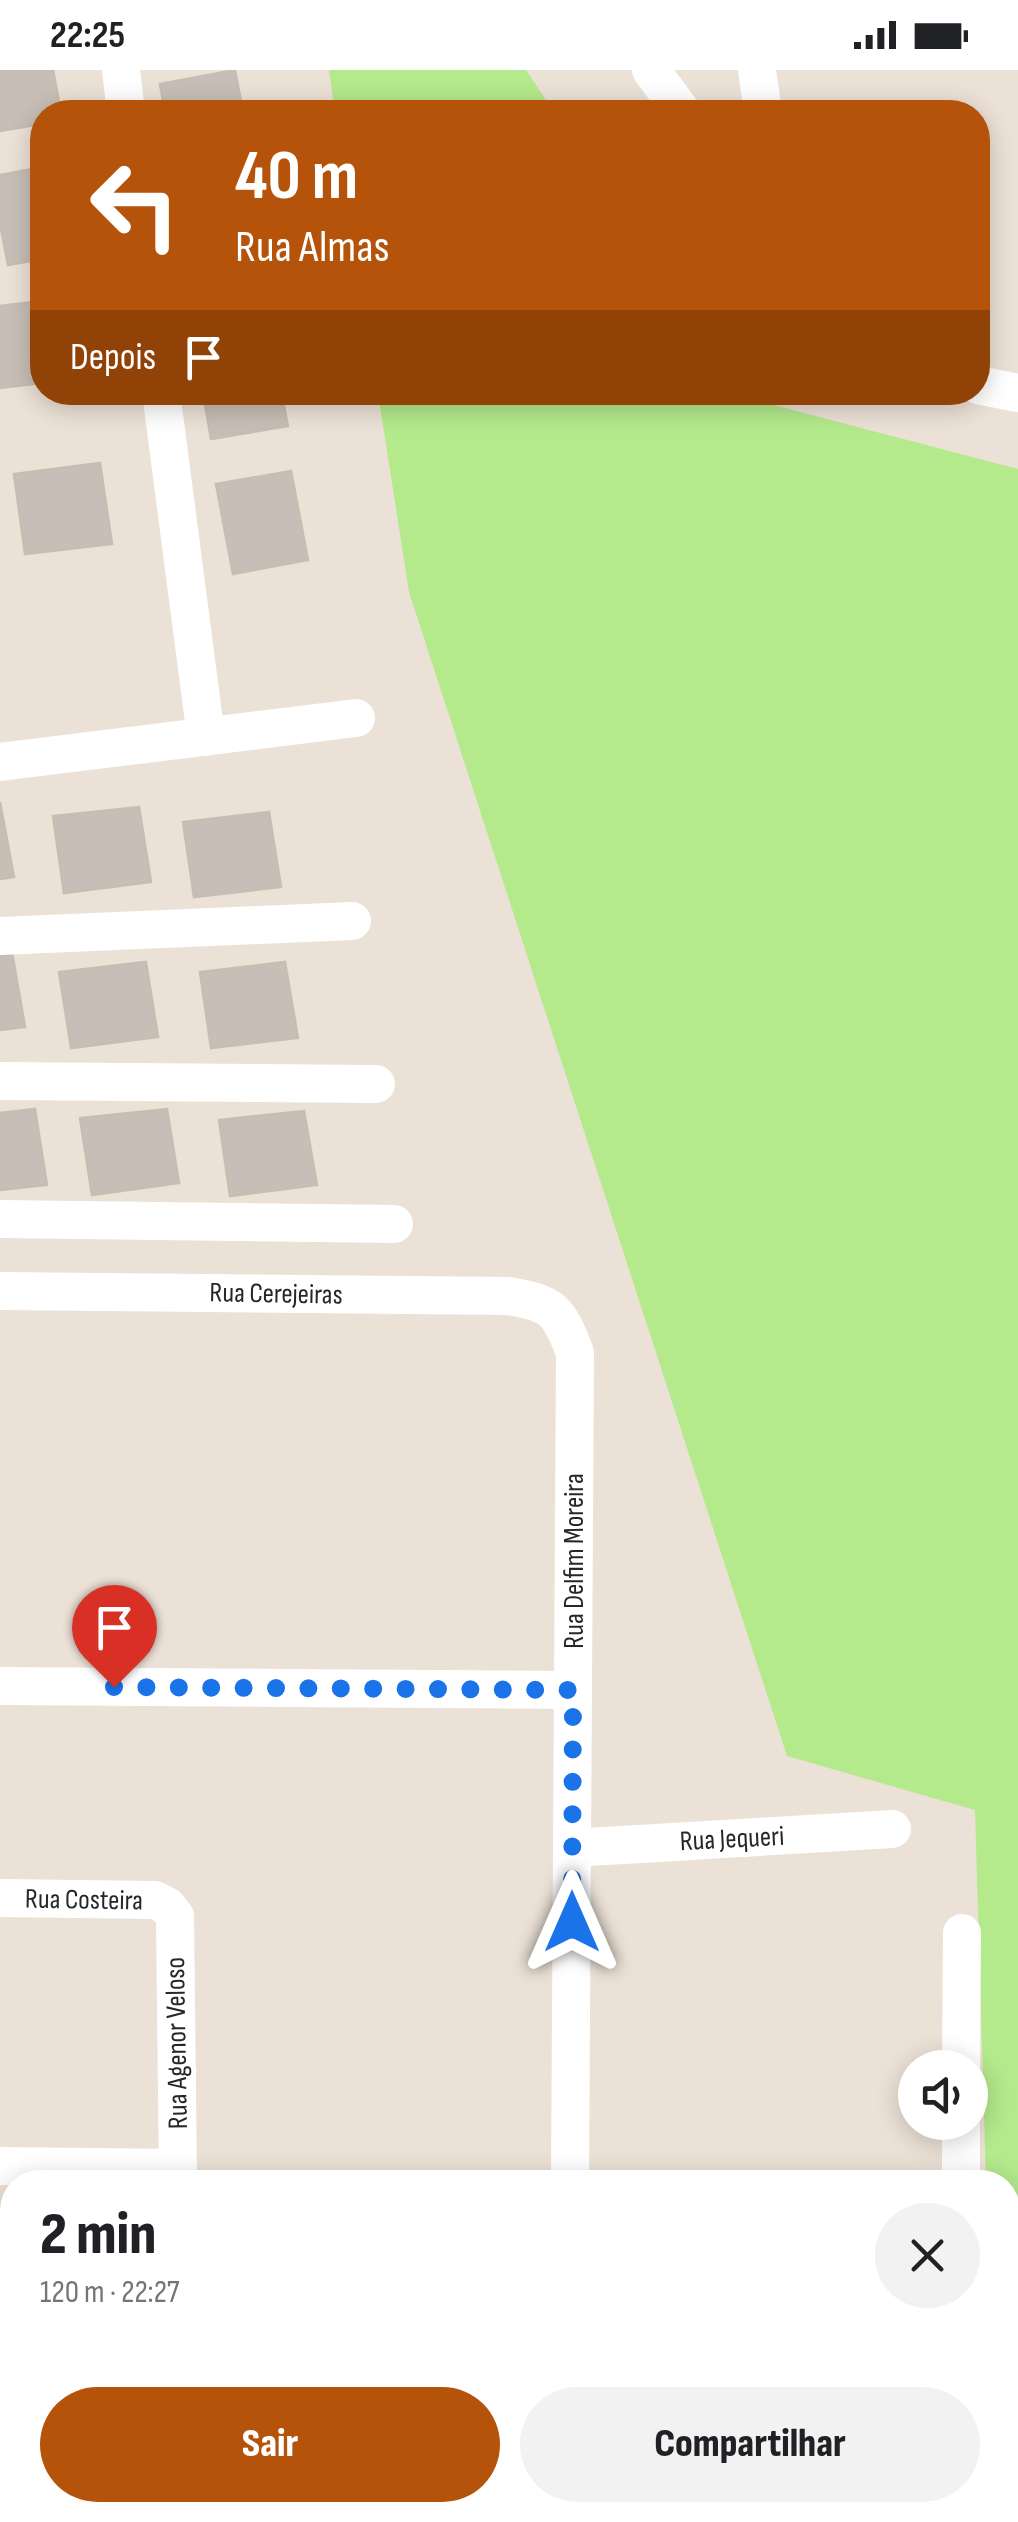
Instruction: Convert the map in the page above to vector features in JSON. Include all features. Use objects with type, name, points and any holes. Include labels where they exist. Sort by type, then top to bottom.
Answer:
[{"type":"street","points":[[121,70],[125,100]]},
{"type":"street","points":[[652,70],[673,100]]},
{"type":"street","points":[[757,70],[761,100]]},
{"type":"street","points":[[990,387],[1018,393]]},
{"type":"street","points":[[163,405],[206,737]]},
{"type":"street","points":[[0,762],[356,718]]},
{"type":"street","points":[[0,936],[352,921]]},
{"type":"street","points":[[0,1081],[376,1084]]},
{"type":"street","points":[[0,1219],[394,1224]]},
{"type":"street","name":"Rua Cerejeiras","points":[[0,1291],[508,1296],[550,1307]]},
{"type":"street","name":"Rua Delfim Moreira","points":[[550,1307],[575,1353],[570,2170]]},
{"type":"street","points":[[0,1686],[573,1690]]},
{"type":"street","name":"Rua Jequeri","points":[[572,1848],[892,1829]]},
{"type":"street","name":"Rua Costeira","points":[[0,1898],[155,1900],[167,1906]]},
{"type":"street","name":"Rua Agenor Veloso","points":[[167,1906],[175,1916],[178,2170]]},
{"type":"street","points":[[961,2050],[962,1933]]},
{"type":"street","points":[[960,2170],[961,2140]]},
{"type":"street","points":[[0,2166],[79,2170]]},
{"type":"green space","points":[[329,70],[526,70],[546,100],[333,100]]},
{"type":"green space","points":[[380,405],[774,405],[1018,469],[1018,2170],[986,2170],[988,2050],[982,2050],[975,1810],[787,1756],[409,592]]},
{"type":"building","points":[[0,70],[53,70],[59,100],[30,100],[30,126],[0,131]]},
{"type":"building","points":[[235,70],[241,100],[163,100],[160,84]]},
{"type":"building","points":[[30,169],[30,261],[8,265],[0,224],[0,175]]},
{"type":"building","points":[[30,302],[30,384],[0,388],[0,306]]},
{"type":"building","points":[[205,405],[284,405],[288,426],[211,439]]},
{"type":"building","points":[[100,463],[112,544],[25,554],[14,474]]},
{"type":"building","points":[[291,471],[308,560],[233,574],[216,484]]},
{"type":"building","points":[[0,802],[14,877],[0,879]]},
{"type":"building","points":[[139,807],[151,882],[64,893],[53,816]]},
{"type":"building","points":[[269,812],[281,887],[194,897],[183,822]]},
{"type":"building","points":[[12,952],[25,1027],[0,1030],[0,953]]},
{"type":"building","points":[[146,962],[158,1037],[71,1048],[59,972]]},
{"type":"building","points":[[285,962],[298,1038],[211,1048],[200,972]]},
{"type":"building","points":[[35,1109],[47,1185],[0,1190],[0,1113]]},
{"type":"building","points":[[167,1109],[179,1183],[92,1195],[80,1118]]},
{"type":"building","points":[[304,1111],[317,1185],[230,1196],[219,1120]]},
{"type":"route","points":[[114,1687],[573,1690],[572,1922]]}]
